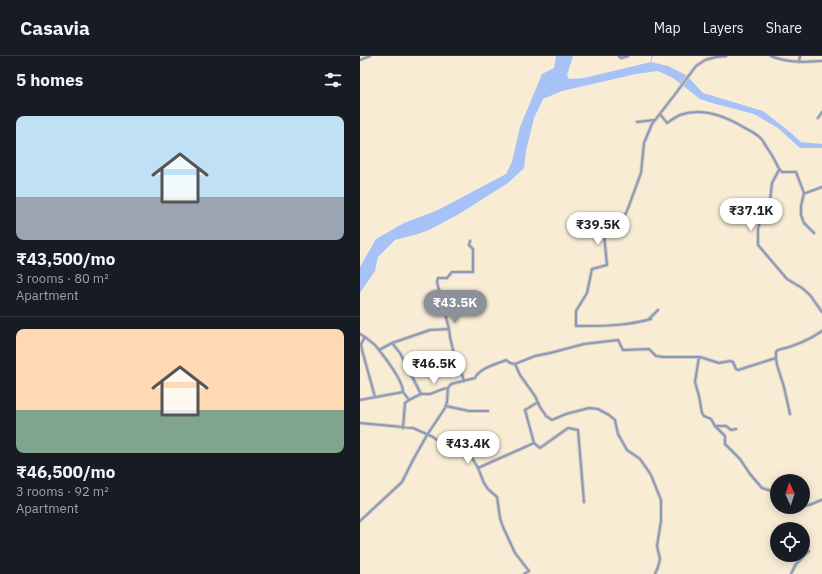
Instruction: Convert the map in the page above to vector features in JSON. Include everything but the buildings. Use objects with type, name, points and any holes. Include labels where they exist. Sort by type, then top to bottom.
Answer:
[{"type":"street","points":[[360,60],[370,56]]},
{"type":"street","points":[[619,56],[621,58],[628,56]]},
{"type":"street","points":[[658,310],[650,320],[639,323],[610,326],[576,326],[576,310],[587,293],[592,270],[607,265],[604,234],[622,220],[627,210],[641,172],[644,143],[654,120],[696,66],[705,60],[727,56]]},
{"type":"street","points":[[771,56],[799,62],[822,61]]},
{"type":"street","points":[[799,62],[800,56]]},
{"type":"street","points":[[660,114],[667,123],[680,116],[695,112],[725,117],[762,139],[779,170],[782,172],[796,172],[804,193],[801,206],[801,215],[804,223],[814,233]]},
{"type":"street","points":[[818,118],[822,112]]},
{"type":"street","points":[[637,122],[654,120]]},
{"type":"street","points":[[779,170],[772,183],[769,210],[764,213],[761,218],[758,234],[758,245],[787,279],[810,294],[822,312]]},
{"type":"street","points":[[804,193],[822,187]]},
{"type":"street","points":[[464,381],[454,354],[437,282],[438,278],[447,278],[452,272],[473,272],[473,249],[469,245],[470,241]]},
{"type":"street","points":[[379,350],[392,343],[430,330],[449,329]]},
{"type":"street","points":[[790,414],[777,365],[776,352],[778,350],[802,343],[822,331]]},
{"type":"street","points":[[360,334],[375,345],[389,363],[403,387],[403,392],[409,400]]},
{"type":"street","points":[[365,337],[361,344],[375,397]]},
{"type":"street","points":[[360,520],[402,482],[412,460],[427,434],[446,406],[448,388],[451,384],[476,378],[477,374],[482,370],[506,360],[515,364],[527,358],[573,346],[618,340],[624,350],[649,349],[656,356],[699,357],[718,363],[730,361],[733,362],[738,370],[776,358]]},
{"type":"street","points":[[392,343],[400,353],[421,394]]},
{"type":"street","points":[[699,357],[694,382],[699,396],[702,413],[704,416],[711,419],[715,426],[725,436],[725,444],[762,488],[770,491]]},
{"type":"street","points":[[515,364],[546,416],[552,420],[566,414],[590,408],[598,409],[615,420],[618,434],[626,450],[640,459],[645,466],[661,500],[661,521],[657,546],[660,559],[655,574]]},
{"type":"street","points":[[403,428],[406,403],[409,400],[421,394],[430,394],[443,388],[448,388]]},
{"type":"street","points":[[360,400],[403,392]]},
{"type":"street","points":[[538,402],[525,410],[534,443],[540,448],[568,428],[578,430],[584,502]]},
{"type":"street","points":[[446,406],[469,411],[488,411]]},
{"type":"street","points":[[360,423],[413,428],[427,434],[463,456],[471,456],[484,483],[497,498],[503,528],[515,553],[529,571],[524,574]]},
{"type":"street","points":[[715,426],[726,426],[731,430],[736,429]]},
{"type":"street","points":[[478,468],[534,443]]},
{"type":"street","points":[[810,505],[822,500]]},
{"type":"street","points":[[791,574],[798,562]]},
{"type":"water","points":[[556,56],[573,56],[567,75],[569,79],[584,78],[651,62],[668,66],[686,75],[703,93],[763,111],[801,142],[822,144],[822,148],[800,148],[778,128],[754,114],[700,99],[673,78],[658,71],[636,74],[562,91],[543,99],[534,118],[526,151],[524,168],[508,183],[459,214],[429,230],[395,240],[378,257],[375,271],[360,293],[360,267],[376,239],[404,223],[438,210],[506,174],[512,162],[520,127],[542,74],[554,68]]},
{"type":"waterway","points":[[651,62],[652,56]]}]
